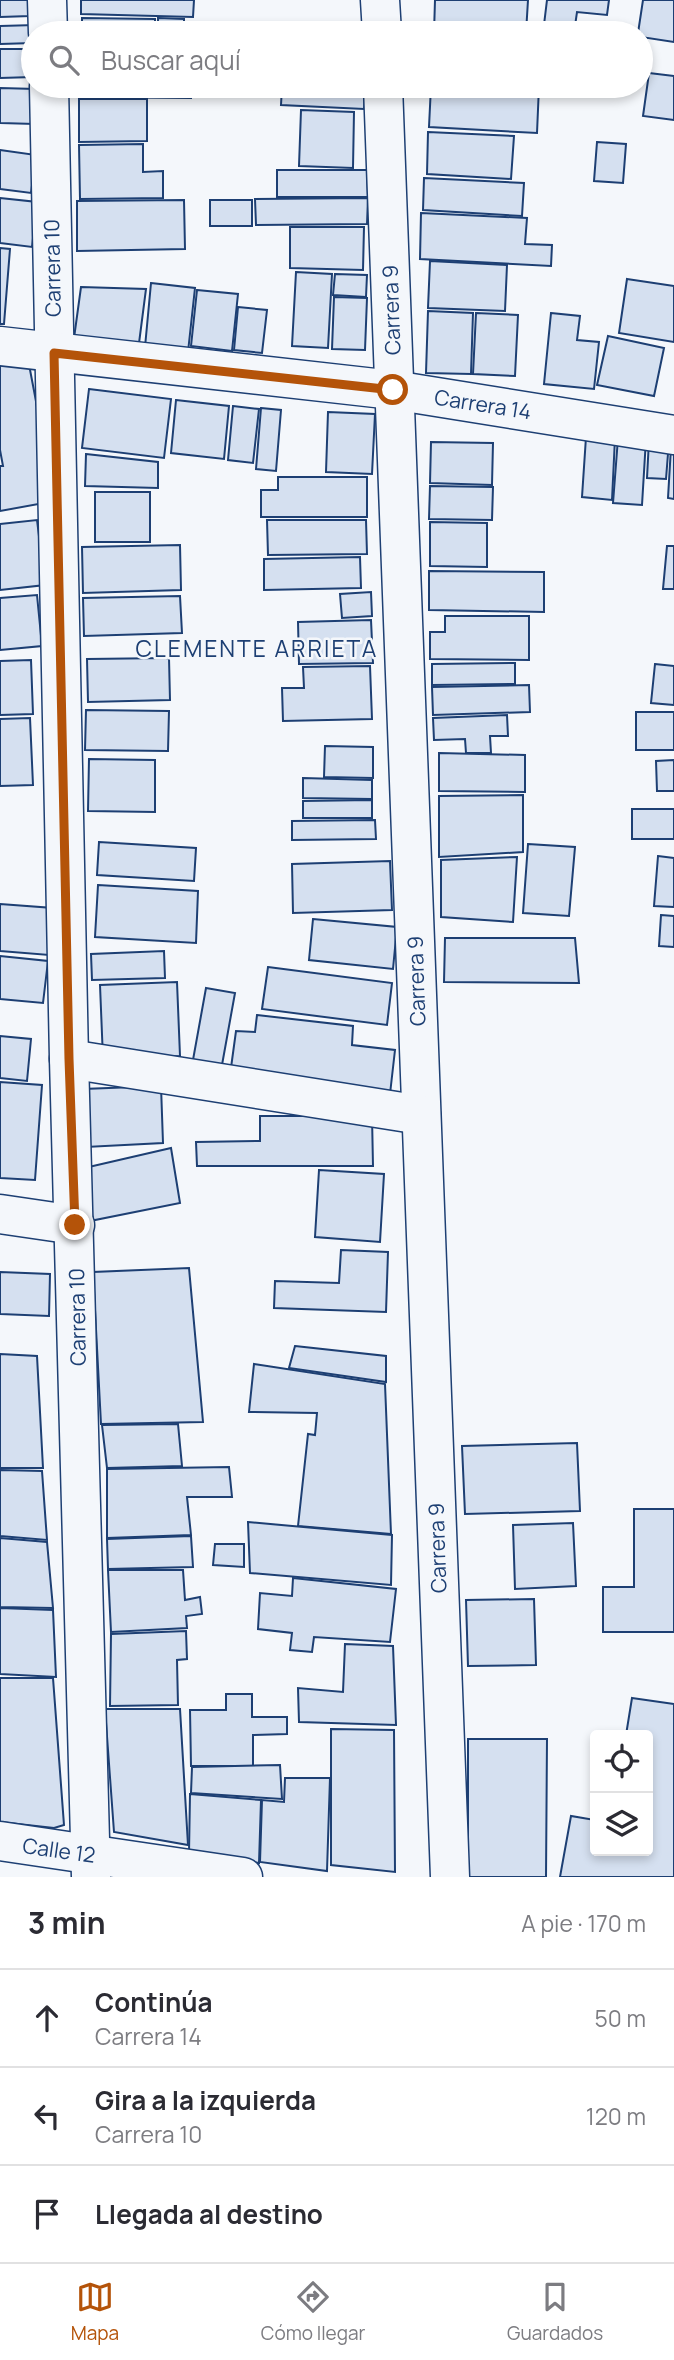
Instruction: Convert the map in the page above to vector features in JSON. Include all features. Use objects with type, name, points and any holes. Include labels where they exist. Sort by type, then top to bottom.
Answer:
[{"type":"street","points":[[47,0],[48,21]]},
{"type":"street","points":[[380,0],[381,21]]},
{"type":"street","name":"Carrera 10","points":[[49,98],[69,1059],[90,1866]]},
{"type":"street","name":"Carrera 9","points":[[383,98],[450,1877]]},
{"type":"street","name":"Carrera 14","points":[[0,346],[393,390],[674,435]]},
{"type":"street","points":[[69,1059],[421,1115]]},
{"type":"street","points":[[0,1214],[75,1225]]},
{"type":"street","name":"Calle 12","points":[[0,1841],[90,1866],[243,1877]]},
{"type":"building","points":[[0,0],[30,0],[30,16],[0,17]]},
{"type":"building","points":[[81,0],[194,0],[193,17],[81,14]]},
{"type":"building","points":[[435,0],[528,0],[527,21],[434,21]]},
{"type":"building","points":[[547,0],[609,0],[607,15],[577,12],[576,21],[544,21]]},
{"type":"building","points":[[643,0],[674,0],[674,42],[653,39],[653,21],[640,21]]},
{"type":"building","points":[[82,18],[155,19],[155,21],[82,21]]},
{"type":"building","points":[[158,18],[184,19],[184,21],[158,21]]},
{"type":"building","points":[[21,25],[21,43],[0,44],[0,26]]},
{"type":"building","points":[[0,49],[21,49],[21,77],[0,78]]},
{"type":"building","points":[[653,73],[674,76],[674,120],[643,116],[646,98],[653,98]]},
{"type":"building","points":[[0,88],[21,89],[21,98],[36,98],[35,124],[0,123]]},
{"type":"building","points":[[281,98],[365,98],[364,109],[281,105]]},
{"type":"building","points":[[430,98],[538,98],[537,133],[429,127]]},
{"type":"building","points":[[79,99],[147,99],[147,141],[79,142]]},
{"type":"building","points":[[301,110],[354,112],[353,168],[299,166]]},
{"type":"building","points":[[428,132],[514,136],[511,179],[427,174]]},
{"type":"building","points":[[597,142],[626,144],[623,183],[594,181]]},
{"type":"building","points":[[143,144],[143,172],[163,171],[163,198],[80,199],[79,145]]},
{"type":"building","points":[[0,150],[36,155],[31,193],[0,189]]},
{"type":"building","points":[[277,170],[367,170],[368,197],[277,197]]},
{"type":"building","points":[[424,178],[524,183],[522,216],[423,210]]},
{"type":"building","points":[[0,198],[37,202],[32,247],[0,243]]},
{"type":"building","points":[[368,198],[367,224],[256,225],[255,199]]},
{"type":"building","points":[[184,200],[185,249],[77,251],[77,201]]},
{"type":"building","points":[[210,200],[252,200],[252,226],[210,226]]},
{"type":"building","points":[[421,213],[527,218],[525,244],[552,245],[551,266],[420,259]]},
{"type":"building","points":[[290,227],[364,227],[363,270],[290,268]]},
{"type":"building","points":[[0,248],[10,249],[4,324],[0,324]]},
{"type":"building","points":[[430,261],[507,265],[505,311],[428,308]]},
{"type":"building","points":[[296,272],[332,274],[328,348],[292,346]]},
{"type":"building","points":[[335,274],[367,275],[366,297],[333,295]]},
{"type":"building","points":[[627,279],[674,286],[674,342],[619,333]]},
{"type":"building","points":[[151,283],[195,288],[188,352],[145,347]]},
{"type":"building","points":[[81,287],[146,289],[138,351],[74,338]]},
{"type":"building","points":[[197,290],[238,294],[232,351],[191,346]]},
{"type":"building","points":[[334,297],[367,298],[365,350],[332,349]]},
{"type":"building","points":[[238,307],[267,310],[262,353],[234,350]]},
{"type":"building","points":[[428,311],[473,313],[471,374],[426,373]]},
{"type":"building","points":[[476,313],[518,315],[515,376],[473,374]]},
{"type":"building","points":[[551,313],[580,316],[577,340],[599,342],[594,389],[544,384]]},
{"type":"building","points":[[608,336],[664,348],[654,396],[597,385]]},
{"type":"building","points":[[27,354],[55,501],[0,511],[0,466],[3,466],[0,450],[0,359]]},
{"type":"building","points":[[89,389],[171,399],[164,458],[82,448]]},
{"type":"building","points":[[176,400],[229,406],[224,459],[171,453]]},
{"type":"building","points":[[233,406],[259,409],[253,463],[228,460]]},
{"type":"building","points":[[261,408],[281,410],[276,471],[256,469]]},
{"type":"building","points":[[328,412],[375,414],[372,474],[326,472]]},
{"type":"building","points":[[586,437],[615,438],[612,500],[582,497]]},
{"type":"building","points":[[618,438],[646,439],[642,505],[613,503]]},
{"type":"building","points":[[649,440],[669,441],[666,479],[647,478]]},
{"type":"building","points":[[431,442],[493,443],[492,485],[430,483]]},
{"type":"building","points":[[671,447],[674,447],[674,499],[668,498]]},
{"type":"building","points":[[86,454],[158,462],[158,488],[85,486]]},
{"type":"building","points":[[278,477],[367,477],[367,517],[261,517],[261,490],[278,490]]},
{"type":"building","points":[[430,486],[493,487],[492,520],[429,519]]},
{"type":"building","points":[[95,492],[150,492],[150,542],[95,542]]},
{"type":"building","points":[[37,520],[45,585],[0,590],[0,524]]},
{"type":"building","points":[[267,520],[366,520],[367,554],[268,555]]},
{"type":"building","points":[[430,522],[487,523],[487,567],[430,566]]},
{"type":"building","points":[[180,545],[181,590],[83,593],[82,547]]},
{"type":"building","points":[[667,546],[674,546],[674,589],[663,589]]},
{"type":"building","points":[[360,557],[361,588],[264,590],[264,559]]},
{"type":"building","points":[[429,571],[544,572],[544,612],[429,610]]},
{"type":"building","points":[[371,592],[372,616],[342,618],[340,594]]},
{"type":"building","points":[[37,595],[42,646],[0,650],[0,598]]},
{"type":"building","points":[[180,596],[182,633],[84,636],[83,598]]},
{"type":"building","points":[[445,616],[529,616],[529,660],[430,659],[430,632],[445,632]]},
{"type":"building","points":[[371,620],[373,663],[299,664],[298,622]]},
{"type":"building","points":[[169,658],[170,700],[88,702],[87,659]]},
{"type":"building","points":[[31,660],[33,714],[0,715],[0,661]]},
{"type":"building","points":[[515,663],[515,684],[432,685],[432,664]]},
{"type":"building","points":[[655,664],[674,666],[674,705],[651,703]]},
{"type":"building","points":[[370,666],[372,719],[283,721],[282,688],[304,688],[303,667]]},
{"type":"building","points":[[529,685],[530,712],[433,715],[432,687]]},
{"type":"building","points":[[86,710],[169,711],[168,751],[85,750]]},
{"type":"building","points":[[636,712],[674,712],[674,750],[636,750]]},
{"type":"building","points":[[507,715],[508,736],[490,736],[491,753],[466,753],[465,739],[434,740],[433,718]]},
{"type":"building","points":[[30,718],[33,785],[0,786],[0,719]]},
{"type":"building","points":[[325,746],[373,747],[373,778],[324,777]]},
{"type":"building","points":[[439,753],[525,755],[525,792],[439,791]]},
{"type":"building","points":[[89,759],[155,760],[155,812],[88,811]]},
{"type":"building","points":[[674,760],[674,791],[657,791],[656,761]]},
{"type":"building","points":[[303,778],[372,780],[372,799],[303,798]]},
{"type":"building","points":[[523,795],[523,852],[439,857],[439,796]]},
{"type":"building","points":[[372,800],[372,818],[303,818],[303,801]]},
{"type":"building","points":[[632,809],[674,809],[674,839],[632,839]]},
{"type":"building","points":[[375,820],[376,839],[292,840],[292,821]]},
{"type":"building","points":[[99,842],[196,848],[194,881],[97,875]]},
{"type":"building","points":[[528,844],[575,847],[569,916],[523,913]]},
{"type":"building","points":[[658,856],[674,858],[674,907],[654,906]]},
{"type":"building","points":[[517,857],[513,922],[441,917],[441,860]]},
{"type":"building","points":[[390,861],[392,910],[293,913],[292,864]]},
{"type":"building","points":[[98,885],[198,891],[196,943],[95,937]]},
{"type":"building","points":[[0,904],[53,908],[49,955],[0,951]]},
{"type":"building","points":[[661,915],[674,916],[674,947],[659,946]]},
{"type":"building","points":[[313,919],[397,927],[393,969],[309,960]]},
{"type":"building","points":[[445,938],[575,938],[579,983],[444,982]]},
{"type":"building","points":[[164,951],[165,978],[92,980],[91,954]]},
{"type":"building","points":[[0,956],[48,961],[43,1003],[0,999]]},
{"type":"building","points":[[268,967],[392,983],[387,1025],[262,1009]]},
{"type":"building","points":[[177,982],[180,1056],[103,1059],[100,985]]},
{"type":"building","points":[[206,988],[235,993],[220,1076],[191,1071]]},
{"type":"building","points":[[257,1015],[353,1026],[352,1045],[395,1050],[390,1094],[230,1075],[236,1031],[255,1032]]},
{"type":"building","points":[[0,1036],[31,1039],[27,1081],[0,1078]]},
{"type":"building","points":[[0,1082],[42,1085],[35,1180],[0,1178]]},
{"type":"building","points":[[161,1086],[163,1143],[86,1147],[83,1089]]},
{"type":"building","points":[[260,1116],[372,1116],[373,1166],[197,1166],[196,1142],[260,1141]]},
{"type":"building","points":[[171,1148],[180,1203],[90,1221],[80,1169]]},
{"type":"building","points":[[319,1170],[384,1174],[380,1242],[315,1237]]},
{"type":"building","points":[[341,1250],[388,1252],[386,1312],[274,1308],[275,1281],[339,1283]]},
{"type":"building","points":[[189,1268],[203,1422],[101,1424],[93,1272]]},
{"type":"building","points":[[0,1272],[50,1274],[49,1316],[0,1314]]},
{"type":"building","points":[[295,1346],[386,1356],[386,1382],[289,1368]]},
{"type":"building","points":[[0,1354],[37,1356],[43,1468],[0,1468]]},
{"type":"building","points":[[254,1364],[385,1384],[391,1534],[298,1526],[308,1434],[315,1435],[317,1413],[249,1412]]},
{"type":"building","points":[[178,1424],[182,1466],[107,1468],[102,1425]]},
{"type":"building","points":[[577,1443],[580,1511],[465,1514],[462,1446]]},
{"type":"building","points":[[229,1467],[232,1497],[187,1497],[191,1535],[107,1538],[107,1469]]},
{"type":"building","points":[[0,1470],[42,1471],[47,1540],[0,1536]]},
{"type":"building","points":[[634,1509],[674,1509],[674,1632],[603,1632],[603,1587],[634,1587]]},
{"type":"building","points":[[248,1522],[392,1535],[391,1585],[250,1573]]},
{"type":"building","points":[[573,1523],[576,1586],[515,1589],[513,1525]]},
{"type":"building","points":[[191,1536],[193,1567],[108,1569],[107,1539]]},
{"type":"building","points":[[0,1538],[47,1542],[53,1608],[0,1607]]},
{"type":"building","points":[[215,1544],[244,1544],[244,1567],[213,1565]]},
{"type":"building","points":[[108,1570],[183,1570],[185,1600],[200,1597],[202,1614],[186,1616],[187,1628],[111,1632]]},
{"type":"building","points":[[293,1578],[396,1589],[390,1642],[314,1637],[312,1652],[290,1650],[292,1633],[258,1629],[260,1593],[292,1596]]},
{"type":"building","points":[[534,1599],[536,1665],[468,1666],[466,1600]]},
{"type":"building","points":[[0,1608],[53,1610],[56,1677],[0,1674]]},
{"type":"building","points":[[186,1631],[187,1659],[177,1660],[178,1705],[110,1706],[111,1634]]},
{"type":"building","points":[[345,1644],[393,1646],[396,1725],[299,1722],[298,1688],[343,1692]]},
{"type":"building","points":[[0,1678],[53,1678],[64,1825],[54,1828],[0,1822]]},
{"type":"building","points":[[226,1694],[252,1694],[252,1717],[287,1717],[287,1734],[253,1735],[253,1766],[191,1766],[190,1710],[226,1710]]},
{"type":"building","points":[[632,1698],[674,1704],[674,1877],[560,1877],[571,1816],[590,1819],[590,1856],[653,1856],[653,1730],[627,1730]]},
{"type":"building","points":[[105,1709],[180,1709],[188,1845],[114,1832]]},
{"type":"building","points":[[331,1729],[394,1730],[395,1872],[331,1865]]},
{"type":"building","points":[[468,1739],[547,1739],[546,1877],[468,1877]]},
{"type":"building","points":[[280,1765],[282,1799],[191,1793],[192,1767]]},
{"type":"building","points":[[285,1778],[330,1778],[327,1871],[260,1862],[262,1800],[284,1802]]},
{"type":"building","points":[[190,1794],[261,1800],[259,1863],[189,1853]]},
{"type":"district","name":"CLEMENTE ARRIETA","points":[[257,648]]},
{"type":"route","points":[[75,1225],[54,353],[393,390]]}]
